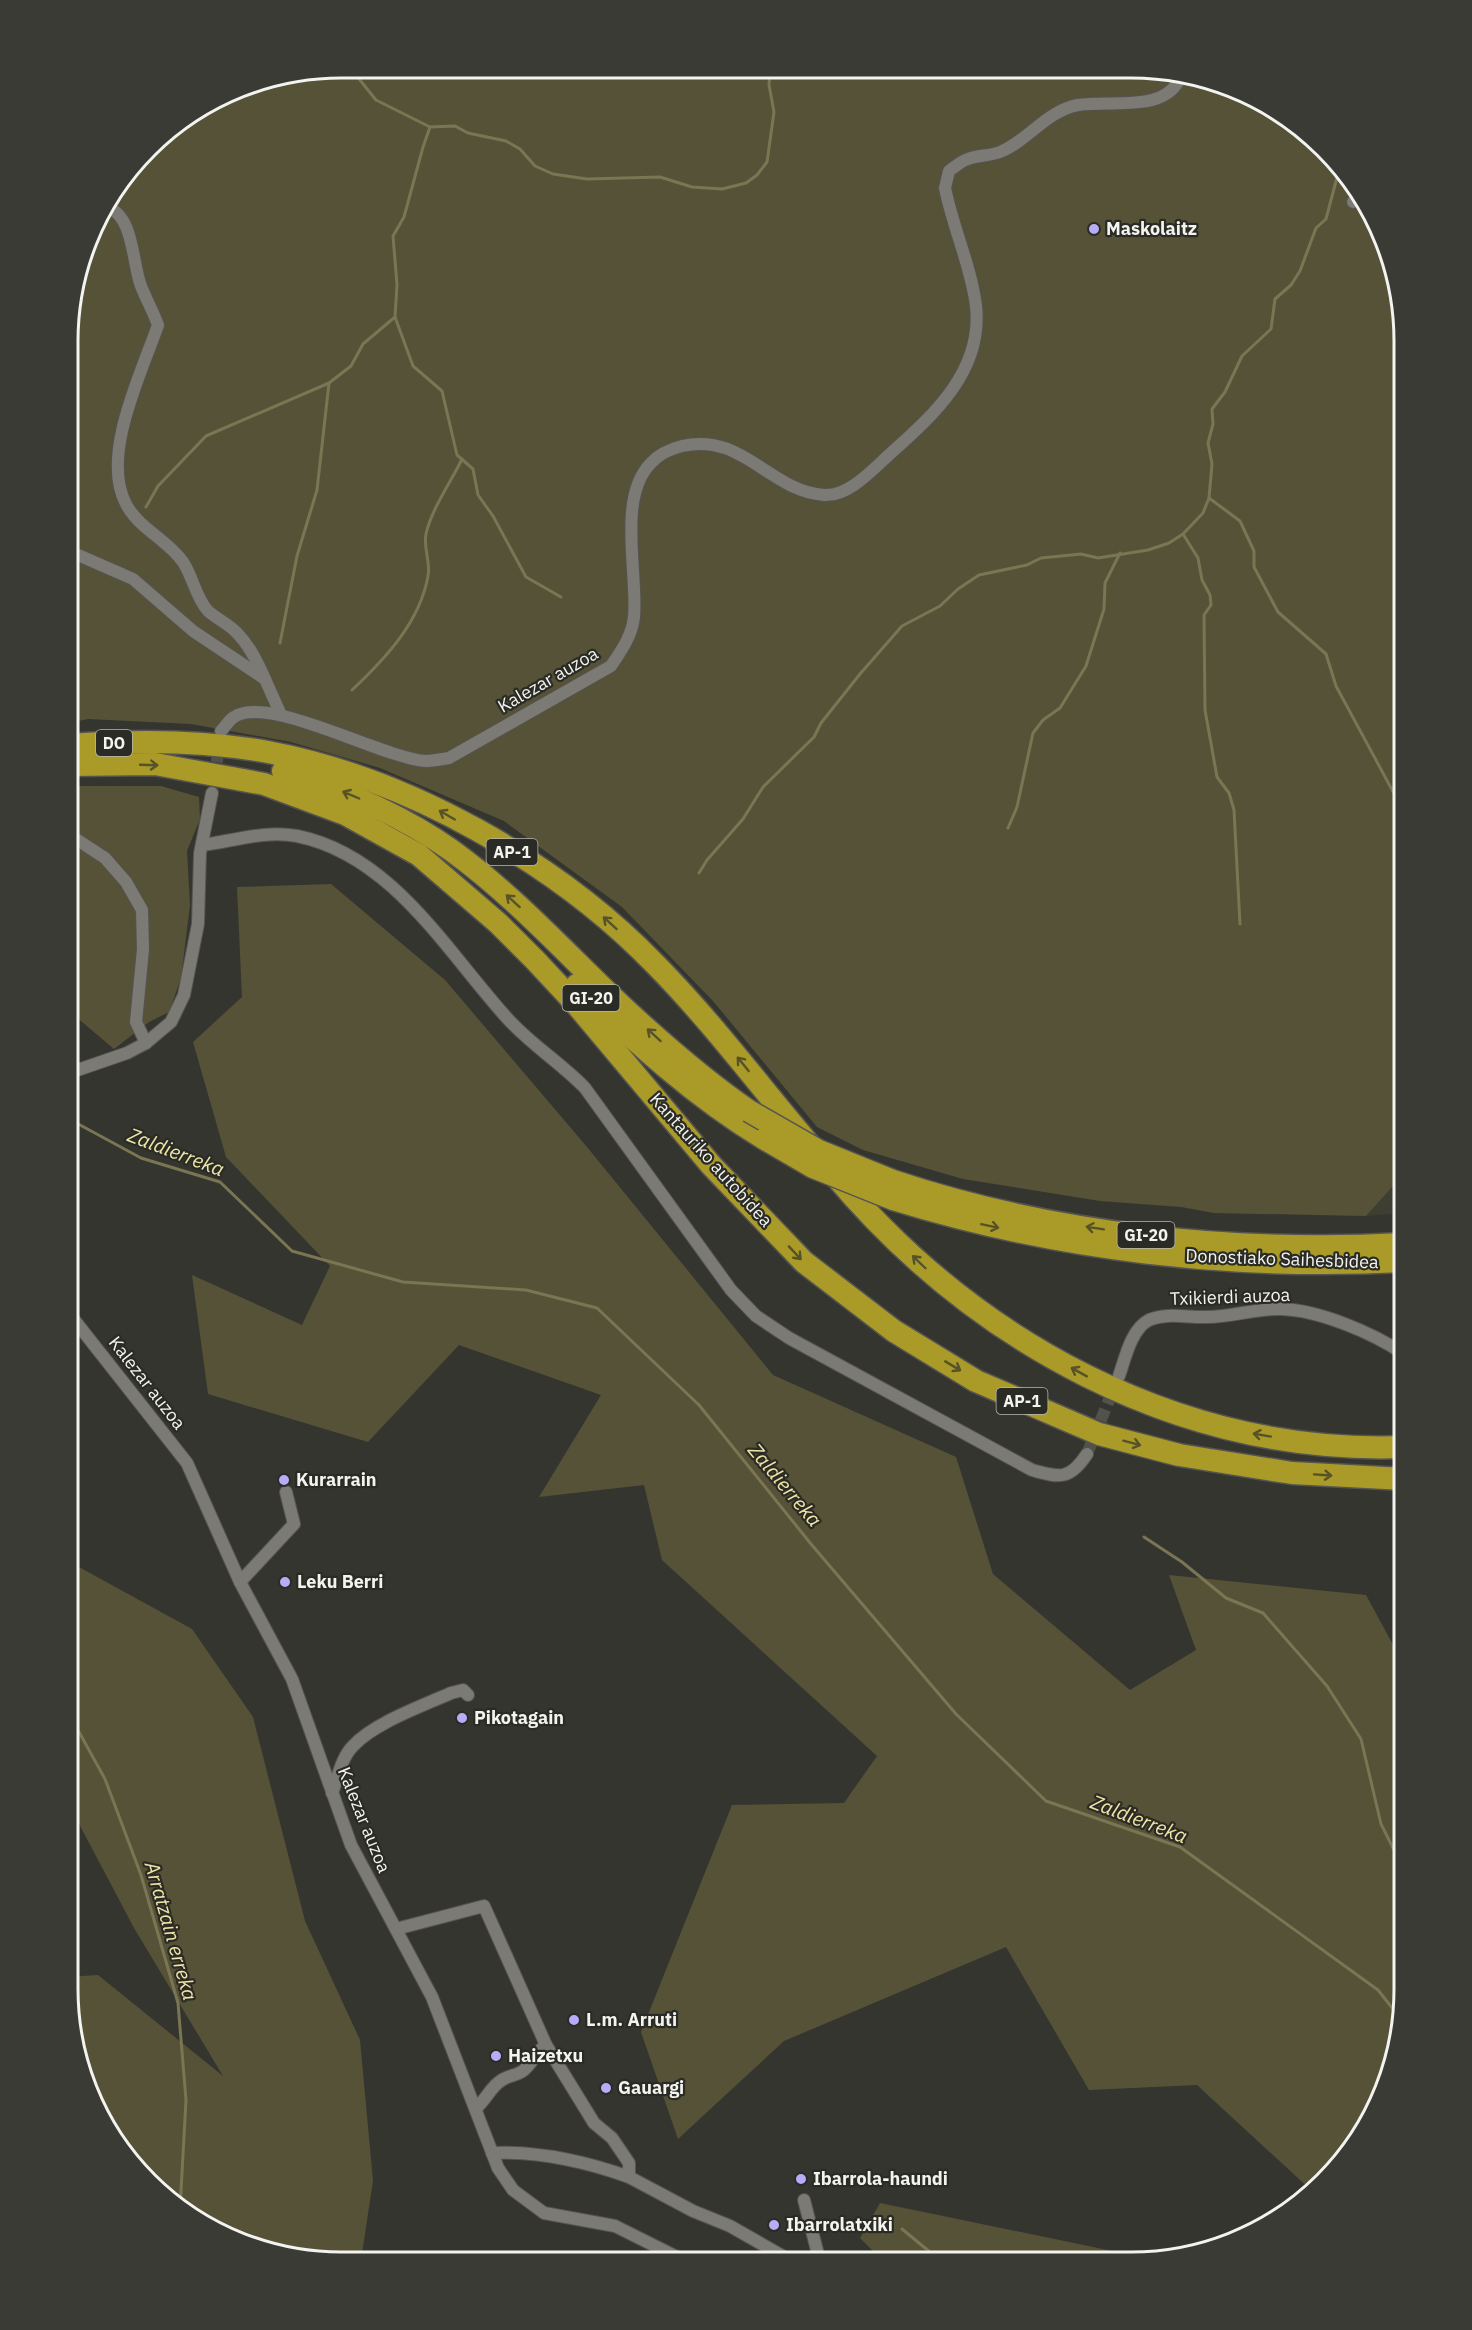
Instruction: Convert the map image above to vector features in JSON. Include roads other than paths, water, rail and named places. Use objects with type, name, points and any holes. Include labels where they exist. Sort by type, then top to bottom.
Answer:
[{"type":"highway","name":"DO","points":[[78,746],[159,742]]},
{"type":"highway","name":"AP-1","points":[[159,742],[268,752],[325,767],[435,808],[527,861],[595,909],[656,964],[860,1206],[933,1276],[1007,1331],[1111,1390],[1187,1418],[1256,1435],[1301,1442],[1394,1447]]},
{"type":"highway","name":"Donostiako Saihesbidea","points":[[159,742],[264,766],[317,782],[370,803],[418,828],[481,873],[551,935],[632,1016],[720,1091],[749,1111],[893,1190],[936,1195],[1004,1212],[1098,1229],[1192,1240],[1298,1246],[1394,1244]]},
{"type":"highway","name":"Kantauriko autobidea","points":[[78,765],[155,764],[264,784],[345,814],[419,855],[498,923],[535,960],[576,1004],[711,1165],[804,1262],[894,1331],[976,1381],[1099,1434],[1179,1455],[1242,1467],[1292,1473],[1394,1478]]},
{"type":"highway","name":"Donostiako Saihesbidea","points":[[419,855],[507,917],[628,1036],[731,1119],[813,1167],[893,1190],[982,1224],[1035,1235],[1156,1253],[1314,1263],[1394,1261]]},
{"type":"street","name":"Kalezar auzoa","points":[[221,731],[234,717],[256,712],[281,715],[403,756],[427,761],[449,758],[611,666],[626,645],[634,618],[632,521],[638,480],[650,463],[668,449],[692,444],[715,443],[800,489],[824,495],[843,492],[911,435],[951,392],[964,374],[973,354],[976,306],[945,188],[949,171],[967,159],[1000,152],[1048,117],[1077,105],[1114,102],[1141,103],[1160,98],[1178,82]]},
{"type":"street","points":[[114,209],[125,224],[140,285],[158,325],[130,403],[121,442],[117,473],[126,504],[145,528],[183,562],[207,610],[237,632],[255,657],[281,715]]},
{"type":"street","points":[[78,555],[133,579],[193,631],[265,679]]},
{"type":"street","points":[[78,1070],[106,1062],[146,1042],[171,1022],[184,995],[198,924],[202,845],[212,793]]},
{"type":"street","points":[[202,845],[267,833],[299,836],[346,854],[382,879],[422,917],[508,1020],[566,1068],[585,1088],[731,1290],[756,1316],[789,1338],[1032,1470],[1062,1475],[1076,1470],[1087,1454]]},
{"type":"street","points":[[78,840],[105,858],[126,882],[142,910],[143,949],[136,1022],[146,1042]]},
{"type":"street","name":"Txikierdi auzoa","points":[[1119,1376],[1138,1329],[1149,1320],[1172,1316],[1232,1316],[1280,1309],[1303,1312],[1364,1330],[1394,1348]]},
{"type":"street","name":"Kalezar auzoa","points":[[78,1325],[187,1463],[240,1582],[292,1679],[351,1845],[432,1997],[498,2168],[513,2190],[544,2213],[615,2226],[667,2252]]},
{"type":"street","points":[[240,1582],[294,1524],[286,1492]]},
{"type":"street","points":[[332,1793],[345,1758],[353,1745],[379,1728],[451,1693],[463,1690],[468,1695]]},
{"type":"street","points":[[396,1929],[484,1906],[546,2045],[594,2123],[612,2138],[629,2163],[629,2177]]},
{"type":"street","points":[[476,2108],[504,2078],[513,2077],[525,2069],[535,2053],[546,2045]]},
{"type":"street","points":[[492,2153],[523,2151],[600,2166],[629,2177],[693,2211],[730,2226],[776,2252]]},
{"type":"street","points":[[804,2200],[817,2252]]},
{"type":"waterway","points":[[358,78],[376,100],[430,127],[455,126],[468,133],[506,141],[520,149],[535,166],[553,174],[587,179],[660,177],[692,187],[722,189],[746,183],[757,175],[767,162],[774,112],[769,78]]},
{"type":"waterway","points":[[430,127],[404,217],[393,236],[397,285],[395,317],[413,366],[442,391],[457,455],[473,469],[478,495],[493,516],[526,577],[561,597]]},
{"type":"waterway","points":[[699,873],[707,860],[743,819],[763,787],[814,737],[821,723],[902,626],[940,606],[958,589],[979,575],[1027,565],[1041,558],[1081,554],[1098,558],[1148,550],[1169,543],[1183,534],[1203,513],[1209,498],[1212,464],[1208,443],[1213,424],[1212,409],[1225,392],[1242,356],[1271,329],[1275,299],[1291,285],[1300,271],[1316,228],[1326,219],[1337,177]]},
{"type":"waterway","points":[[146,507],[158,486],[206,436],[329,383],[351,366],[363,344],[395,317]]},
{"type":"waterway","points":[[280,643],[297,556],[317,490],[329,383]]},
{"type":"waterway","points":[[352,690],[377,666],[399,639],[417,609],[428,576],[426,534],[437,506],[462,459]]},
{"type":"waterway","points":[[1209,498],[1240,521],[1254,551],[1254,567],[1278,612],[1326,654],[1336,686],[1394,793]]},
{"type":"waterway","points":[[1183,534],[1198,558],[1202,580],[1210,595],[1211,605],[1204,615],[1205,710],[1217,777],[1229,793],[1234,810],[1240,924]]},
{"type":"waterway","points":[[1008,828],[1017,807],[1033,733],[1043,720],[1060,708],[1086,666],[1104,609],[1105,583],[1120,553]]},
{"type":"waterway","name":"Zaldierreka","points":[[78,1124],[141,1158],[220,1182],[292,1251],[403,1282],[526,1290],[597,1308],[699,1405],[811,1544],[956,1714],[1046,1801],[1180,1847],[1378,1990],[1393,2009]]},
{"type":"waterway","points":[[1144,1537],[1182,1562],[1226,1598],[1263,1613],[1327,1686],[1361,1739],[1381,1824],[1394,1850]]},
{"type":"waterway","name":"Arratzain erreka","points":[[78,1730],[105,1779],[141,1875],[178,2003],[186,2100],[181,2198]]},
{"type":"waterway","points":[[902,2229],[930,2252]]},
{"type":"tunnel","points":[[214,780],[220,741]]},
{"type":"tunnel","points":[[1087,1454],[1116,1383]]},
{"type":"place","name":"Maskolaitz","points":[[1094,229]]},
{"type":"place","name":"Kurarrain","points":[[284,1480]]},
{"type":"place","name":"Leku Berri","points":[[285,1582]]},
{"type":"place","name":"Pikotagain","points":[[462,1718]]},
{"type":"place","name":"L.m. Arruti","points":[[574,2020]]},
{"type":"place","name":"Haizetxu","points":[[496,2056]]},
{"type":"place","name":"Gauargi","points":[[606,2088]]},
{"type":"place","name":"Ibarrola-haundi","points":[[801,2179]]},
{"type":"place","name":"Ibarrolatxiki","points":[[774,2225]]}]
